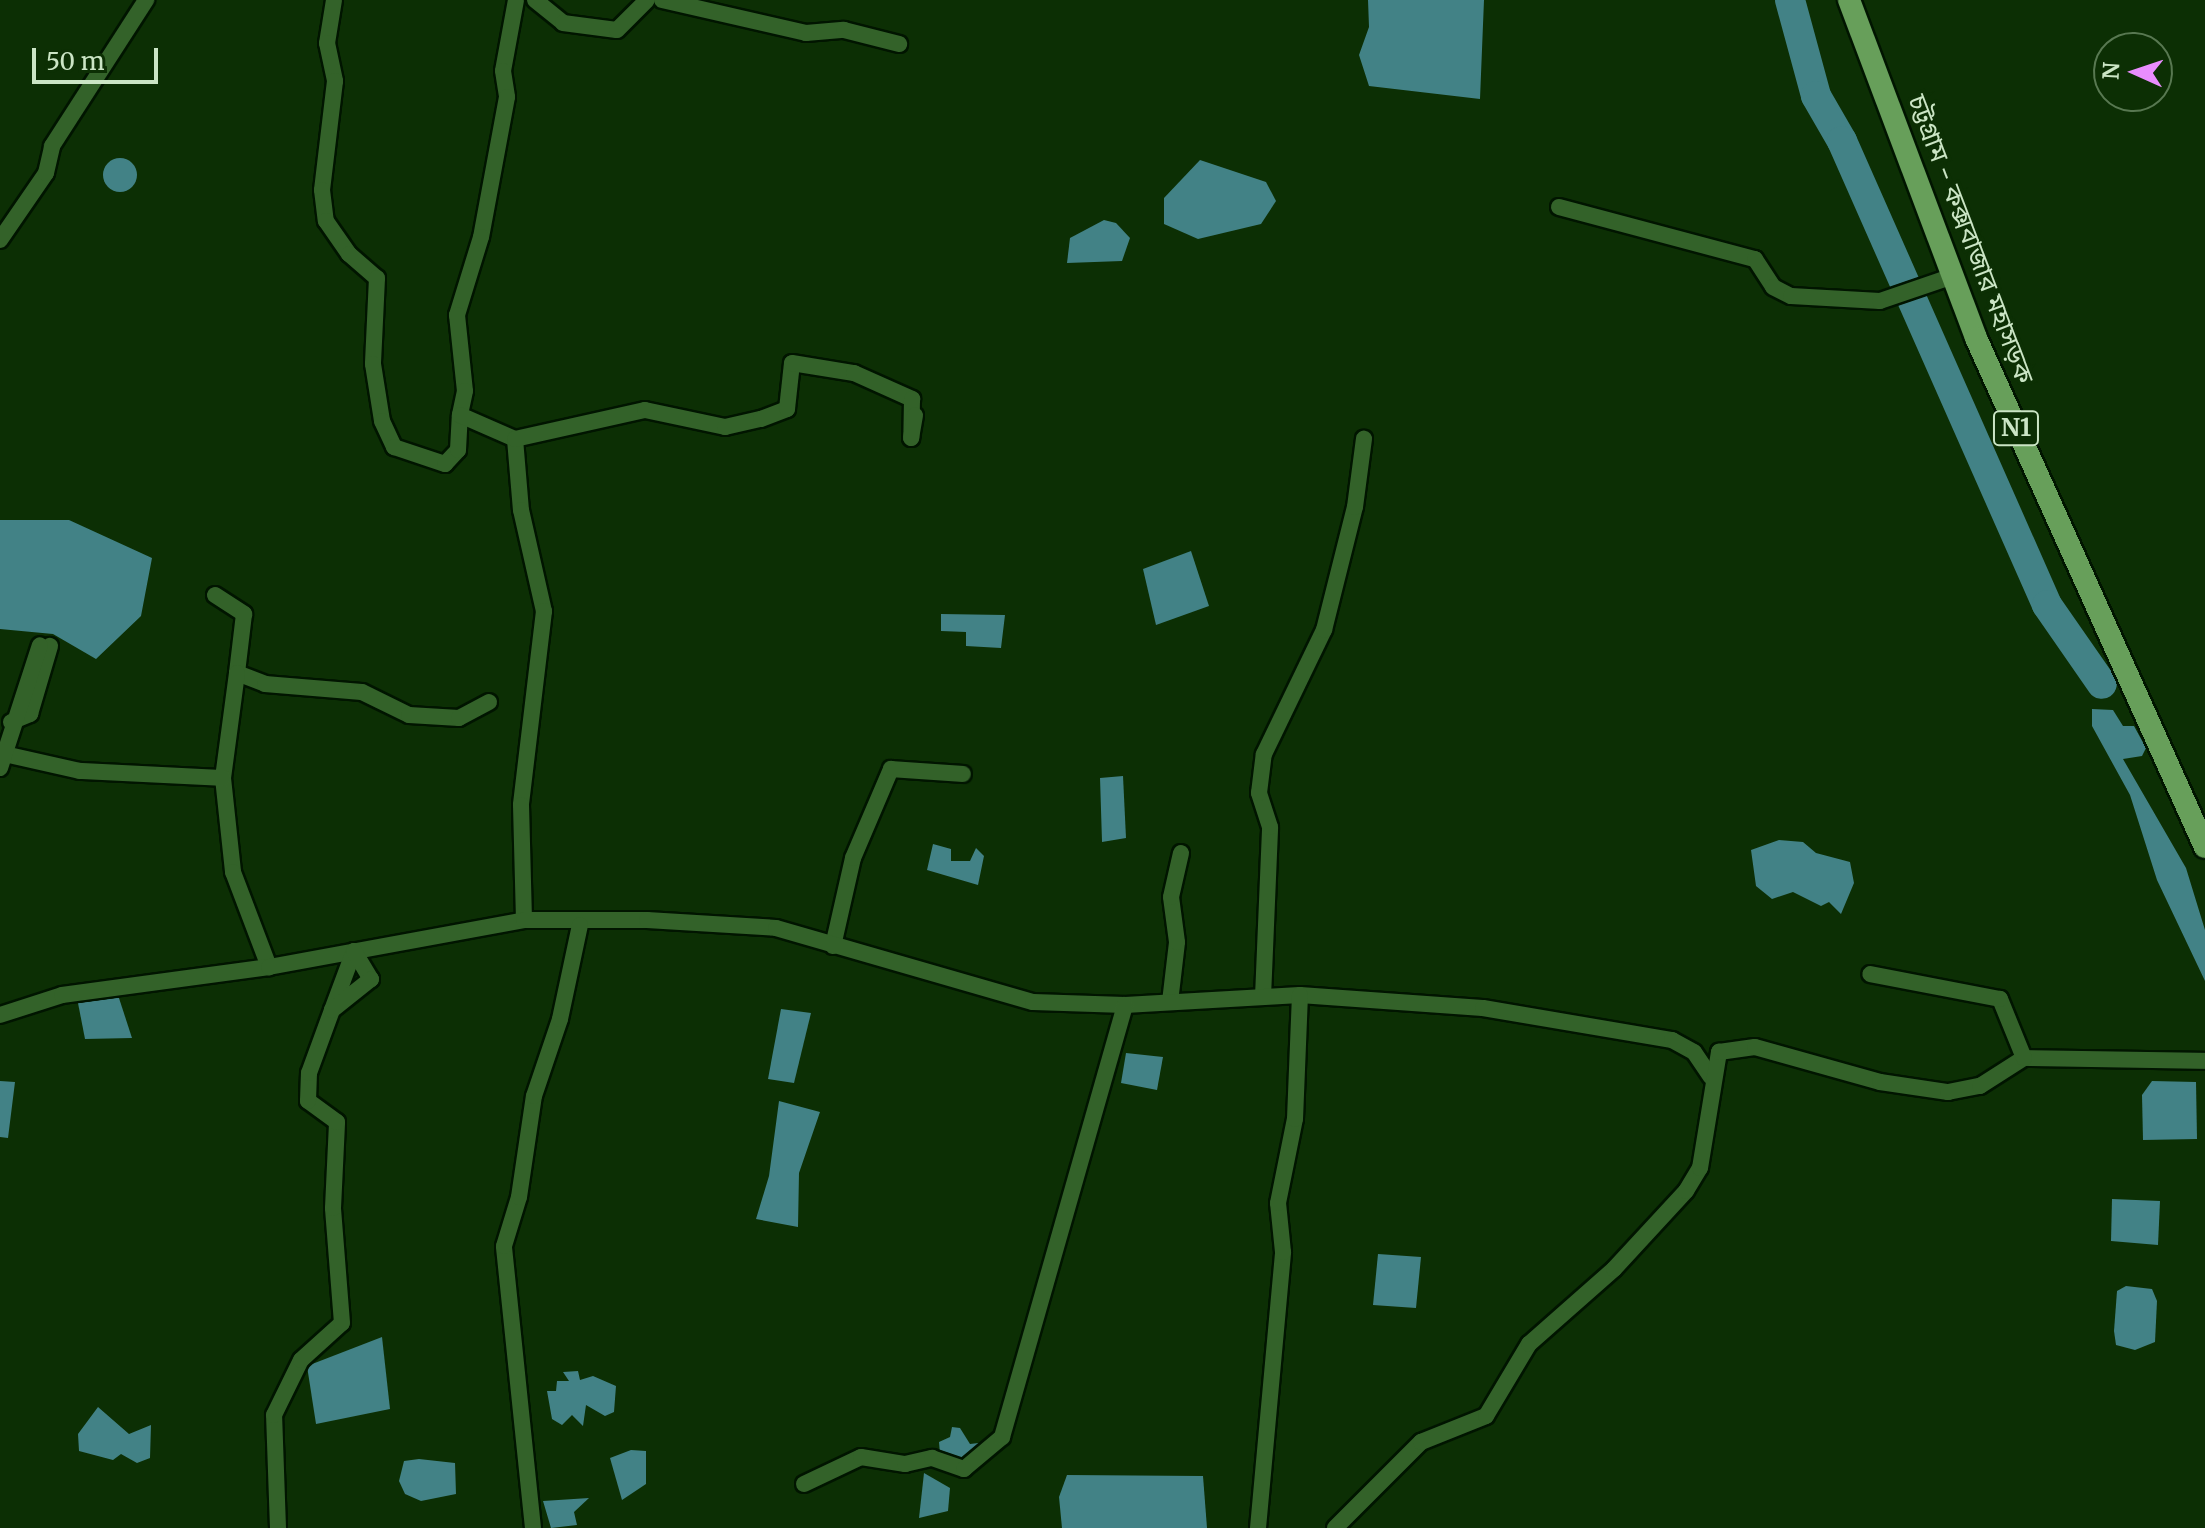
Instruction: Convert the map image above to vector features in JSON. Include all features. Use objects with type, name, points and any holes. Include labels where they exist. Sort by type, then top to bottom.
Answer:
[{"type":"highway","name":"চট্টগ্রাম - কক্সবাজার মহাসড়ক","points":[[1849,0],[1953,276],[2205,847]]},
{"type":"street","points":[[0,240],[46,173],[52,146],[142,5],[125,0]]},
{"type":"street","points":[[334,0],[327,43],[335,81],[322,190],[326,221],[349,254],[377,278],[373,364],[382,421],[394,447],[445,464],[458,450],[465,391],[457,315],[487,206],[507,97],[503,71],[516,0]]},
{"type":"street","points":[[535,0],[563,23],[617,30],[647,0]]},
{"type":"street","points":[[662,0],[806,33],[844,30],[899,44]]},
{"type":"street","points":[[1559,207],[1755,259],[1773,287],[1791,296],[1878,301],[1953,276]]},
{"type":"street","points":[[460,415],[515,439],[645,410],[725,427],[787,409],[792,363],[854,373],[912,399],[911,438],[915,415]]},
{"type":"street","points":[[515,439],[521,510],[544,611],[521,805],[524,920]]},
{"type":"street","points":[[1263,997],[1270,827],[1259,793],[1264,754],[1324,630],[1355,507],[1364,439]]},
{"type":"street","points":[[215,595],[244,614],[223,778],[233,872],[269,967]]},
{"type":"street","points":[[45,646],[30,714],[11,722],[2,758],[80,771],[223,778]]},
{"type":"street","points":[[237,673],[265,684],[362,692],[409,715],[459,718],[489,702]]},
{"type":"street","points":[[833,946],[853,858],[891,769],[963,774]]},
{"type":"street","points":[[1170,1002],[1177,942],[1171,897],[1181,853]]},
{"type":"street","points":[[0,1015],[62,995],[269,967],[524,920],[580,925],[647,920],[776,928],[1033,1002],[1125,1005],[1300,995],[1483,1008],[1640,1032],[1694,1052],[1711,1077]]},
{"type":"street","points":[[533,1528],[504,1246],[519,1197],[534,1096],[560,1019],[580,925]]},
{"type":"street","points":[[278,1528],[274,1415],[301,1360],[342,1323],[333,1208],[337,1122],[308,1101],[309,1073],[354,951]]},
{"type":"street","points":[[332,1010],[371,979],[354,951]]},
{"type":"street","points":[[1870,974],[2000,999],[2024,1058]]},
{"type":"street","points":[[1258,1528],[1283,1252],[1278,1203],[1295,1119],[1300,995]]},
{"type":"street","points":[[804,1484],[861,1457],[905,1464],[932,1458],[964,1469],[1002,1437],[1125,1005]]},
{"type":"street","points":[[1335,1528],[1421,1442],[1486,1416],[1529,1344],[1614,1269],[1686,1191],[1700,1168],[1711,1077],[1719,1052],[1735,1045],[1880,1082],[1948,1092],[1980,1086],[2024,1058],[2205,1061]]},
{"type":"water","points":[[1368,0],[1484,0],[1480,99],[1369,86],[1359,55],[1369,27]]},
{"type":"water","points":[[120,158],[132,163],[137,175],[132,187],[120,192],[108,187],[103,175],[108,163]]},
{"type":"water","points":[[1200,160],[1266,182],[1276,201],[1261,224],[1198,239],[1164,224],[1164,198]]},
{"type":"water","points":[[1104,220],[1116,223],[1130,238],[1122,261],[1067,263],[1070,238]]},
{"type":"water","points":[[0,520],[69,520],[152,558],[141,616],[96,659],[53,634],[0,629]]},
{"type":"water","points":[[1191,551],[1209,606],[1156,625],[1143,569]]},
{"type":"water","points":[[941,614],[1005,615],[1001,648],[966,646],[966,632],[941,631]]},
{"type":"water","points":[[2092,709],[2113,710],[2123,726],[2134,726],[2146,748],[2142,756],[2123,759],[2186,868],[2205,930],[2205,981],[2157,880],[2130,795],[2092,726]]},
{"type":"water","points":[[1123,776],[1126,838],[1102,842],[1100,778]]},
{"type":"water","points":[[1779,840],[1803,842],[1816,853],[1850,862],[1854,883],[1841,914],[1829,902],[1821,906],[1793,892],[1772,899],[1756,886],[1751,850]]},
{"type":"water","points":[[933,844],[951,849],[951,861],[970,861],[976,848],[984,856],[978,885],[927,870]]},
{"type":"water","points":[[118,995],[132,1038],[85,1039],[78,1003]]},
{"type":"water","points":[[781,1009],[811,1013],[794,1083],[768,1079]]},
{"type":"water","points":[[1126,1053],[1163,1057],[1157,1090],[1121,1083]]},
{"type":"water","points":[[0,1081],[15,1082],[8,1138],[0,1137]]},
{"type":"water","points":[[2152,1081],[2196,1082],[2197,1139],[2143,1140],[2142,1095]]},
{"type":"water","points":[[779,1101],[820,1112],[799,1173],[798,1227],[756,1219],[769,1176]]},
{"type":"water","points":[[2112,1199],[2160,1201],[2158,1245],[2111,1241]]},
{"type":"water","points":[[1378,1254],[1421,1257],[1416,1308],[1373,1305]]},
{"type":"water","points":[[2126,1286],[2152,1289],[2157,1301],[2155,1342],[2135,1350],[2116,1345],[2114,1331],[2117,1291]]},
{"type":"water","points":[[382,1337],[390,1409],[316,1424],[307,1366]]},
{"type":"water","points":[[578,1371],[580,1380],[593,1376],[616,1386],[614,1412],[605,1416],[586,1405],[583,1426],[572,1415],[562,1425],[552,1419],[547,1391],[556,1391],[557,1381],[569,1381],[563,1372]]},
{"type":"water","points":[[98,1407],[129,1434],[151,1425],[150,1458],[137,1463],[121,1454],[113,1460],[79,1451],[78,1434]]},
{"type":"water","points":[[952,1427],[960,1428],[970,1444],[987,1442],[963,1458],[940,1454],[939,1442],[950,1437]]},
{"type":"water","points":[[631,1450],[646,1451],[646,1484],[622,1500],[610,1458]]},
{"type":"water","points":[[419,1459],[455,1463],[456,1494],[421,1501],[405,1494],[399,1481],[404,1461]]},
{"type":"water","points":[[924,1473],[950,1488],[948,1511],[919,1518]]},
{"type":"water","points":[[1067,1475],[1203,1476],[1207,1528],[1062,1528],[1059,1497]]},
{"type":"water","points":[[589,1498],[574,1512],[577,1525],[551,1528],[543,1501]]},
{"type":"waterway","points":[[1790,0],[1816,96],[1842,141],[2047,605],[2102,684]]}]
